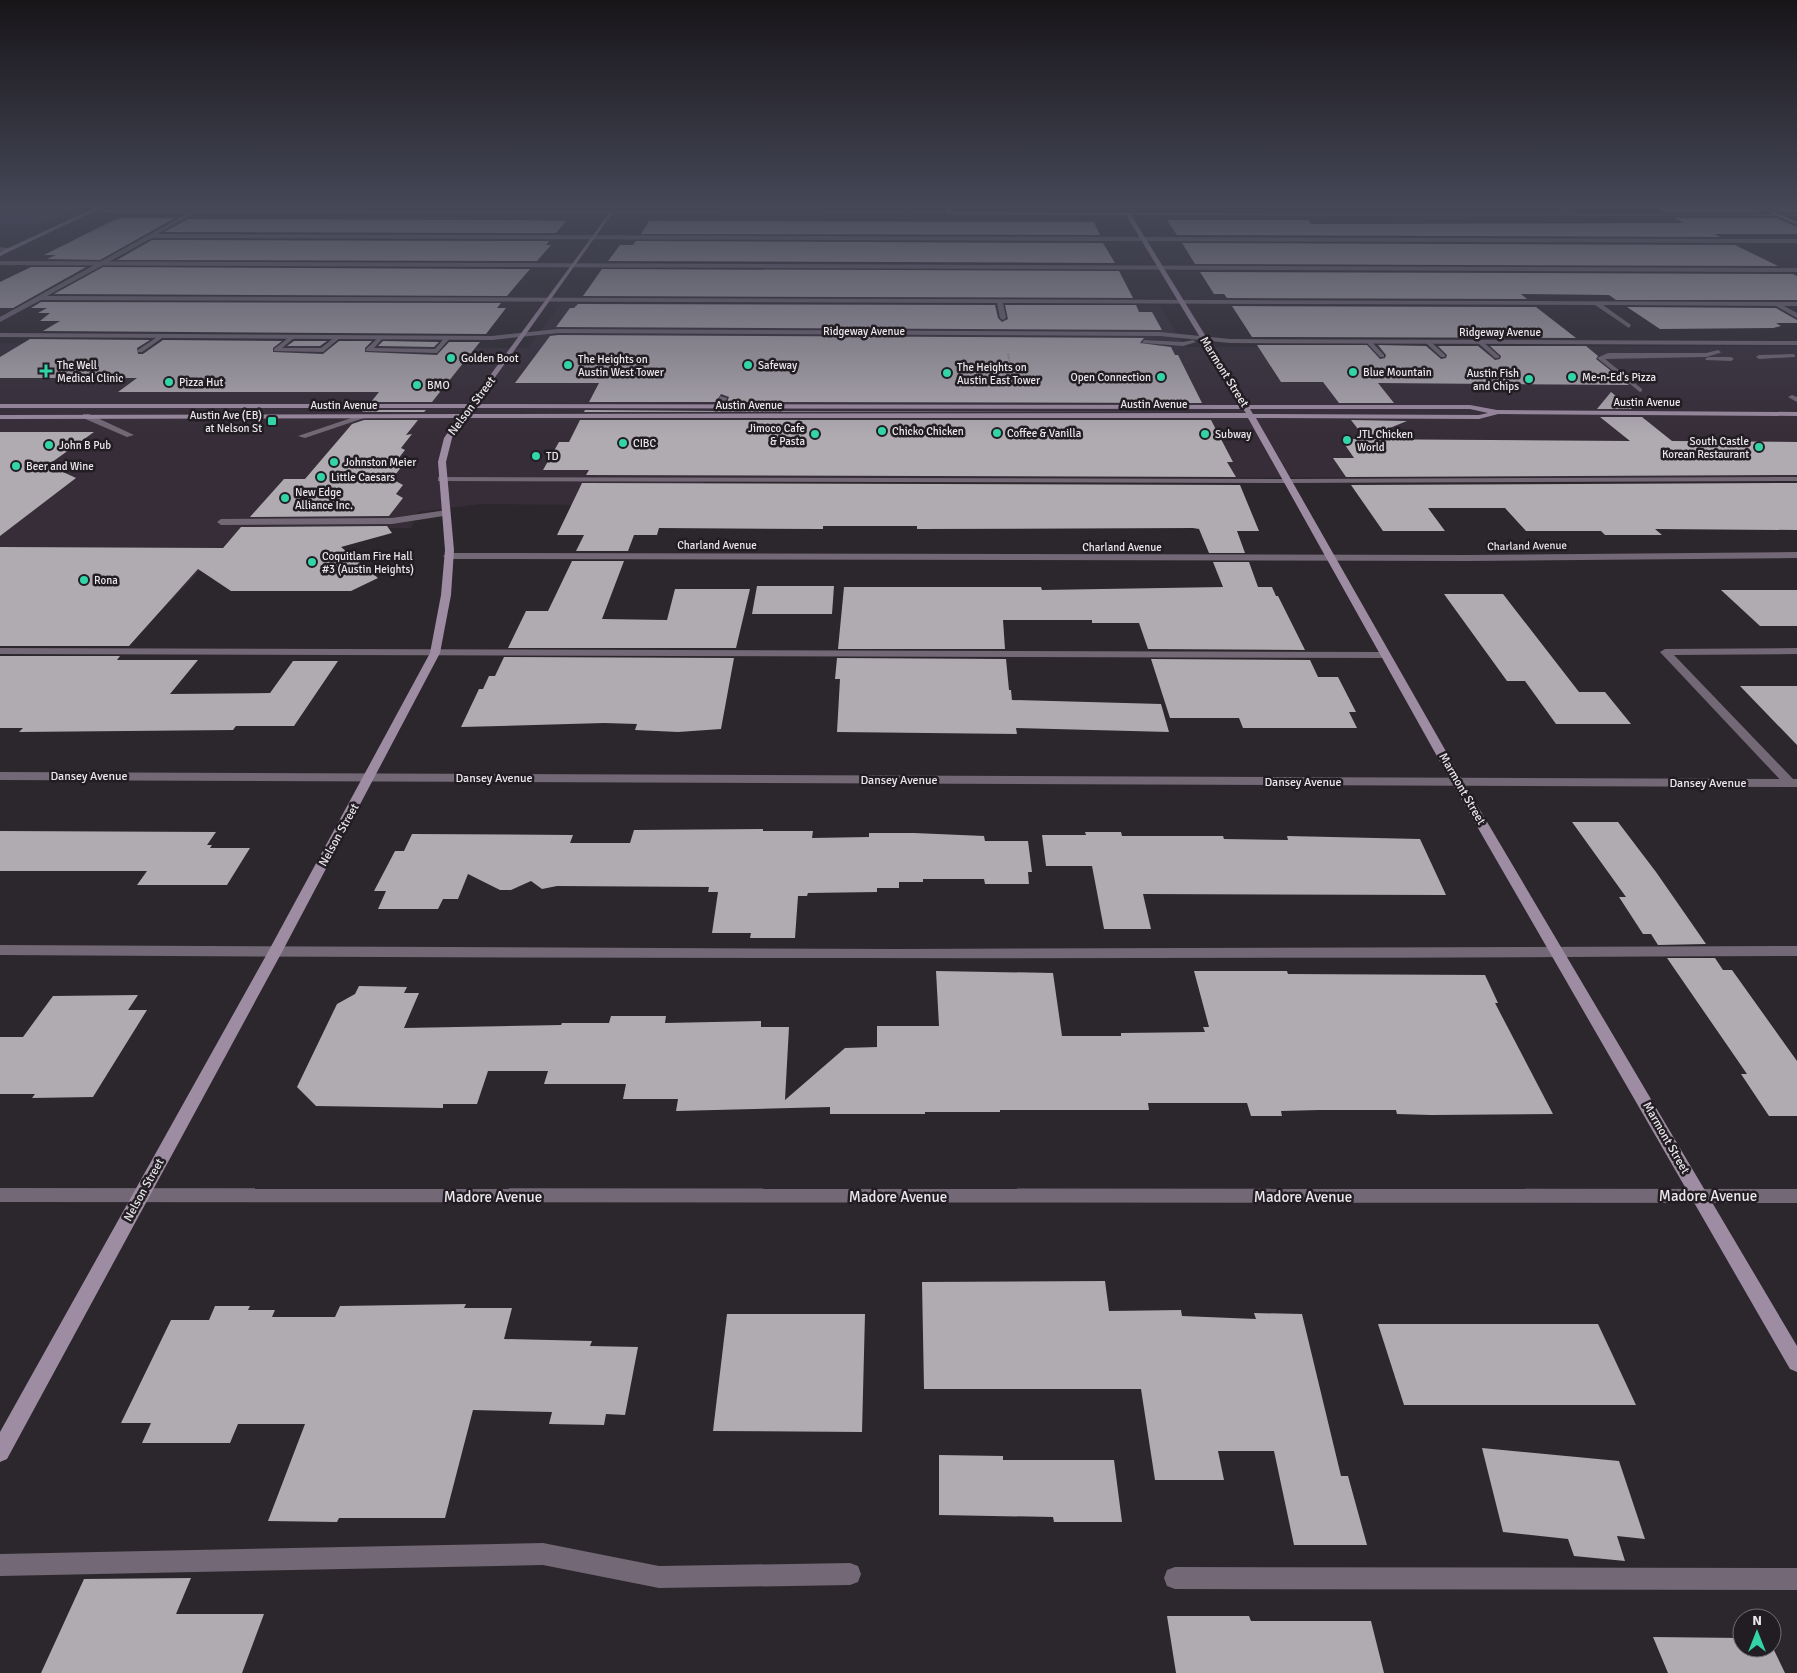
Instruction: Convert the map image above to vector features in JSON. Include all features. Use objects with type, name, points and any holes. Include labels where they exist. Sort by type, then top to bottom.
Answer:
[{"type":"main road","name":"Nelson Street","points":[[0,1452],[275,952],[435,653],[447,600],[447,513],[441,479],[442,451],[448,438],[562,282]]},
{"type":"main road","name":"Marmont Street","points":[[1169,282],[1251,416],[1458,783],[1797,1363]]},
{"type":"main road","name":"Austin Avenue","points":[[0,406],[1470,407],[1497,412],[1797,414]]},
{"type":"main road","points":[[0,415],[27,406]]},
{"type":"main road","name":"Austin Avenue","points":[[0,415],[363,417],[1479,417],[1497,412]]},
{"type":"street","points":[[0,320],[69,282]]},
{"type":"street","points":[[42,298],[1797,304]]},
{"type":"street","points":[[1000,302],[1004,318]]},
{"type":"street","points":[[1598,304],[1629,326]]},
{"type":"street","points":[[1776,304],[1797,316]]},
{"type":"street","name":"Ridgeway Avenue","points":[[0,336],[448,338],[524,336],[558,332],[1141,334],[1177,335],[1203,340],[1797,343]]},
{"type":"street","points":[[140,351],[162,336]]},
{"type":"street","name":"Ridgeway Avenue","points":[[524,336],[541,339],[743,340]]},
{"type":"street","points":[[292,337],[276,350],[323,350],[338,337]]},
{"type":"street","points":[[381,337],[368,350],[437,351],[448,338]]},
{"type":"street","name":"Ridgeway Avenue","points":[[986,341],[1121,341],[1183,344],[1203,340]]},
{"type":"street","points":[[1368,342],[1382,356]]},
{"type":"street","points":[[1428,342],[1443,356]]},
{"type":"street","points":[[1480,342],[1497,357]]},
{"type":"street","points":[[1661,355],[1680,359],[1733,360],[1705,343]]},
{"type":"street","points":[[1770,343],[1795,358]]},
{"type":"street","points":[[1640,390],[1600,358],[1608,355],[1706,355],[1718,352]]},
{"type":"street","points":[[1759,357],[1795,358]]},
{"type":"street","points":[[720,407],[723,398]]},
{"type":"street","points":[[86,416],[130,435]]},
{"type":"street","points":[[302,436],[363,417]]},
{"type":"street","points":[[441,479],[1288,481],[1797,479]]},
{"type":"street","points":[[221,522],[392,521],[447,513]]},
{"type":"street","name":"Charland Avenue","points":[[448,556],[1332,558],[1797,555]]},
{"type":"street","points":[[0,651],[1386,655]]},
{"type":"street","points":[[1793,783],[1665,652],[1797,651]]},
{"type":"street","name":"Dansey Avenue","points":[[0,776],[1793,783]]},
{"type":"street","points":[[0,950],[1558,953],[1797,951]]},
{"type":"street","name":"Madore Avenue","points":[[0,1195],[1797,1196]]},
{"type":"street","points":[[0,1565],[543,1554],[659,1577],[850,1574]]},
{"type":"street","points":[[1175,1578],[1797,1579]]},
{"type":"path","points":[[1006,341],[1016,388]]},
{"type":"shaded area","points":[[561,303],[1159,305],[1186,347],[1797,346],[1797,477],[705,478],[697,506],[480,504],[418,512],[411,528],[241,528],[131,642],[0,642],[0,343],[528,348]]},
{"type":"building","points":[[0,282],[59,282],[13,308],[0,308]]},
{"type":"building","points":[[76,282],[519,282],[507,296],[54,294]]},
{"type":"building","points":[[593,282],[1125,282],[1133,298],[583,296]]},
{"type":"building","points":[[1206,282],[1797,282],[1797,300],[1616,300],[1609,295],[1521,294],[1527,299],[1227,298],[1224,294],[1214,294]]},
{"type":"building","points":[[41,302],[501,303],[497,308],[506,308],[486,334],[43,331],[60,321],[40,321],[50,313],[38,313],[47,308],[31,308]]},
{"type":"building","points":[[578,304],[995,305],[998,318],[1002,322],[1008,319],[1005,305],[1136,305],[1139,312],[1152,312],[1162,330],[556,327],[570,308],[574,308]]},
{"type":"building","points":[[1232,306],[1536,307],[1576,338],[1252,337]]},
{"type":"building","points":[[1627,307],[1776,308],[1797,320],[1797,323],[1776,323],[1781,326],[1773,328],[1660,329]]},
{"type":"building","points":[[550,336],[1160,338],[1144,338],[1140,343],[1171,347],[1175,355],[1178,355],[1202,403],[727,402],[729,397],[721,394],[716,402],[589,402],[599,383],[515,383]]},
{"type":"building","points":[[30,339],[150,340],[137,348],[138,354],[143,354],[163,340],[282,341],[273,348],[273,352],[323,354],[339,341],[372,341],[365,348],[365,352],[437,355],[449,342],[480,342],[432,402],[371,402],[379,392],[118,392],[137,378],[0,378],[0,357]]},
{"type":"building","points":[[294,341],[327,341],[320,346],[287,346]]},
{"type":"building","points":[[383,341],[439,342],[434,347],[378,346]]},
{"type":"building","points":[[1257,345],[1367,345],[1380,359],[1385,358],[1386,355],[1378,345],[1426,346],[1441,359],[1446,358],[1447,355],[1438,346],[1478,346],[1495,360],[1500,359],[1501,356],[1490,346],[1586,346],[1598,356],[1596,359],[1629,385],[1378,383],[1394,403],[1339,403],[1323,382],[1281,382]]},
{"type":"building","points":[[1611,392],[1632,409],[1597,409]]},
{"type":"building","points":[[364,410],[426,410],[424,412],[362,412]]},
{"type":"building","points":[[585,410],[719,411],[1206,411],[584,412]]},
{"type":"building","points":[[1600,417],[1642,417],[1672,441],[1797,442],[1797,475],[1346,477],[1333,458],[1354,458],[1341,439],[1630,441]]},
{"type":"building","points":[[364,420],[418,420],[406,435],[412,434],[401,448],[405,450],[398,459],[406,461],[392,479],[403,485],[396,494],[403,498],[389,516],[250,517],[284,479],[305,479],[352,424]]},
{"type":"building","points":[[580,420],[1211,420],[1233,462],[1227,462],[1236,477],[586,475],[589,470],[543,470],[559,442],[569,442]]},
{"type":"building","points":[[1351,420],[1407,421],[1365,438]]},
{"type":"building","points":[[0,432],[94,432],[48,465],[76,478],[0,536]]},
{"type":"building","points":[[582,483],[1240,485],[1259,531],[1237,531],[1245,553],[1209,553],[1199,529],[1193,528],[917,529],[917,526],[823,526],[823,529],[659,528],[657,535],[634,535],[628,551],[576,551],[584,535],[557,535]]},
{"type":"building","points":[[1797,483],[1797,530],[1655,529],[1662,535],[1605,535],[1601,531],[1526,531],[1505,508],[1428,508],[1445,531],[1383,531],[1351,485]]},
{"type":"building","points":[[387,526],[392,533],[341,547],[378,578],[351,591],[231,591],[198,569],[129,646],[0,646],[0,547],[223,548],[241,527]]},
{"type":"building","points":[[572,561],[624,561],[602,619],[667,620],[675,589],[750,589],[736,648],[508,648],[526,611],[548,611]]},
{"type":"building","points":[[1213,562],[1249,562],[1258,587],[1272,587],[1276,596],[1278,596],[1305,650],[1148,649],[1139,623],[1092,623],[1092,620],[1003,620],[1005,649],[838,649],[844,587],[1041,587],[1042,590],[1223,587]]},
{"type":"building","points":[[757,586],[834,586],[832,614],[752,614]]},
{"type":"building","points":[[1721,590],[1797,590],[1797,626],[1760,626]]},
{"type":"building","points":[[1444,594],[1503,594],[1579,692],[1605,692],[1631,724],[1556,724],[1525,681],[1507,681]]},
{"type":"building","points":[[0,656],[120,656],[117,660],[198,660],[170,694],[270,693],[293,661],[338,661],[294,726],[236,726],[233,730],[19,732],[23,728],[0,728]]},
{"type":"building","points":[[504,657],[734,658],[721,729],[678,732],[635,730],[637,724],[604,723],[461,727],[479,689],[483,689],[489,676],[495,676]]},
{"type":"building","points":[[837,658],[1006,659],[1009,690],[1011,690],[1012,700],[1161,704],[1169,732],[1016,728],[1017,734],[837,732],[840,679],[835,679]]},
{"type":"building","points":[[1151,659],[1310,660],[1318,677],[1338,677],[1356,712],[1349,712],[1357,728],[1243,728],[1239,718],[1170,718]]},
{"type":"building","points":[[1740,686],[1797,686],[1797,745]]},
{"type":"building","points":[[1572,822],[1618,822],[1656,872],[1706,944],[1658,945],[1651,934],[1643,934],[1619,897],[1626,897]]},
{"type":"building","points":[[763,829],[763,831],[813,831],[812,838],[869,837],[869,833],[914,833],[984,836],[985,841],[1028,841],[1032,872],[1028,872],[1029,884],[985,884],[984,879],[923,879],[923,882],[899,882],[899,888],[877,888],[877,892],[808,893],[807,896],[798,896],[795,938],[750,938],[751,933],[712,933],[718,892],[708,892],[709,887],[557,886],[542,889],[531,881],[511,890],[500,890],[468,874],[458,899],[443,899],[438,909],[378,909],[386,891],[374,891],[395,851],[404,851],[412,834],[573,835],[570,843],[630,843],[634,830]]},
{"type":"building","points":[[0,831],[216,832],[207,845],[212,845],[210,848],[250,848],[227,885],[137,885],[147,871],[0,871]]},
{"type":"building","points":[[1085,832],[1121,832],[1122,836],[1223,836],[1224,839],[1288,840],[1287,836],[1420,839],[1446,895],[1143,894],[1151,929],[1104,929],[1092,866],[1046,866],[1042,835],[1086,835]]},
{"type":"building","points":[[1667,958],[1715,958],[1723,970],[1732,970],[1797,1061],[1797,1116],[1769,1116],[1741,1074],[1747,1074]]},
{"type":"building","points":[[936,971],[1053,973],[1062,1036],[1121,1036],[1121,1033],[1205,1032],[1203,1027],[1209,1027],[1194,971],[1287,971],[1288,974],[1485,975],[1498,1003],[1495,1003],[1553,1114],[1431,1115],[1397,1114],[1396,1110],[1319,1110],[1281,1111],[1282,1116],[1251,1116],[1247,1103],[1148,1103],[1149,1110],[1000,1110],[1000,1112],[925,1112],[925,1114],[830,1114],[830,1107],[676,1111],[678,1099],[623,1099],[626,1084],[544,1084],[548,1071],[488,1071],[477,1104],[443,1104],[443,1108],[316,1106],[297,1087],[337,1004],[355,994],[359,986],[407,987],[404,993],[419,993],[404,1028],[609,1023],[611,1016],[666,1016],[665,1023],[761,1021],[761,1027],[789,1027],[785,1100],[845,1048],[877,1047],[877,1026],[939,1026]]},
{"type":"building","points":[[138,995],[128,1010],[147,1010],[93,1097],[32,1098],[35,1094],[0,1094],[0,1037],[23,1037],[53,996]]},
{"type":"building","points":[[1105,1281],[1109,1311],[1181,1310],[1182,1316],[1256,1319],[1254,1313],[1302,1314],[1341,1476],[1348,1476],[1367,1545],[1294,1545],[1274,1451],[1218,1451],[1224,1480],[1155,1480],[1141,1389],[924,1389],[922,1282]]},
{"type":"building","points":[[466,1304],[464,1308],[512,1308],[504,1339],[592,1341],[590,1346],[638,1347],[625,1415],[606,1414],[604,1425],[549,1424],[552,1412],[473,1410],[445,1518],[339,1518],[337,1522],[268,1521],[305,1424],[238,1424],[230,1443],[142,1443],[151,1423],[121,1423],[171,1320],[209,1320],[215,1306],[250,1306],[248,1310],[275,1310],[272,1317],[335,1317],[340,1306]]},
{"type":"building","points":[[727,1314],[865,1314],[862,1432],[713,1431]]},
{"type":"building","points":[[1378,1324],[1598,1324],[1636,1405],[1404,1405]]},
{"type":"building","points":[[1482,1448],[1619,1461],[1645,1539],[1617,1536],[1625,1561],[1574,1556],[1568,1539],[1503,1532]]},
{"type":"building","points":[[939,1455],[1003,1456],[1003,1460],[1114,1460],[1122,1522],[1054,1522],[1053,1517],[939,1515]]},
{"type":"building","points":[[191,1578],[176,1614],[264,1614],[242,1673],[41,1673],[84,1579]]},
{"type":"building","points":[[1167,1616],[1249,1616],[1251,1621],[1371,1621],[1384,1673],[1176,1673]]},
{"type":"building","points":[[1653,1637],[1732,1638],[1732,1658],[1778,1658],[1785,1673],[1668,1673]]},
{"type":"place","name":"Golden Boot","points":[[451,358]]},
{"type":"place","name":"The Heights on Austin West Tower","points":[[568,365]]},
{"type":"place","name":"Safeway","points":[[748,365]]},
{"type":"place","name":"The Well Medical Clinic","points":[[46,371]]},
{"type":"place","name":"Blue Mountain","points":[[1353,372]]},
{"type":"place","name":"The Heights on Austin East Tower","points":[[947,373]]},
{"type":"place","name":"Open Connection","points":[[1161,377]]},
{"type":"place","name":"Me-n-Ed's Pizza","points":[[1572,377]]},
{"type":"place","name":"Austin Fish and Chips","points":[[1529,379]]},
{"type":"place","name":"Pizza Hut","points":[[169,382]]},
{"type":"place","name":"BMO","points":[[417,385]]},
{"type":"place","name":"Austin Ave (EB) at Nelson St","points":[[272,421]]},
{"type":"place","name":"Chicko Chicken","points":[[882,431]]},
{"type":"place","name":"Coffee & Vanilla","points":[[997,433]]},
{"type":"place","name":"Jimoco Cafe & Pasta","points":[[815,434]]},
{"type":"place","name":"Subway","points":[[1205,434]]},
{"type":"place","name":"JTL Chicken World","points":[[1347,440]]},
{"type":"place","name":"CIBC","points":[[623,443]]},
{"type":"place","name":"John B Pub","points":[[49,445]]},
{"type":"place","name":"South Castle Korean Restaurant","points":[[1759,447]]},
{"type":"place","name":"TD","points":[[536,456]]},
{"type":"place","name":"Johnston Meier","points":[[334,462]]},
{"type":"place","name":"Beer and Wine","points":[[16,466]]},
{"type":"place","name":"Little Caesars","points":[[321,477]]},
{"type":"place","name":"New Edge Alliance Inc.","points":[[285,498]]},
{"type":"place","name":"Coquitlam Fire Hall #3 (Austin Heights)","points":[[312,562]]},
{"type":"place","name":"Rona","points":[[84,580]]}]
